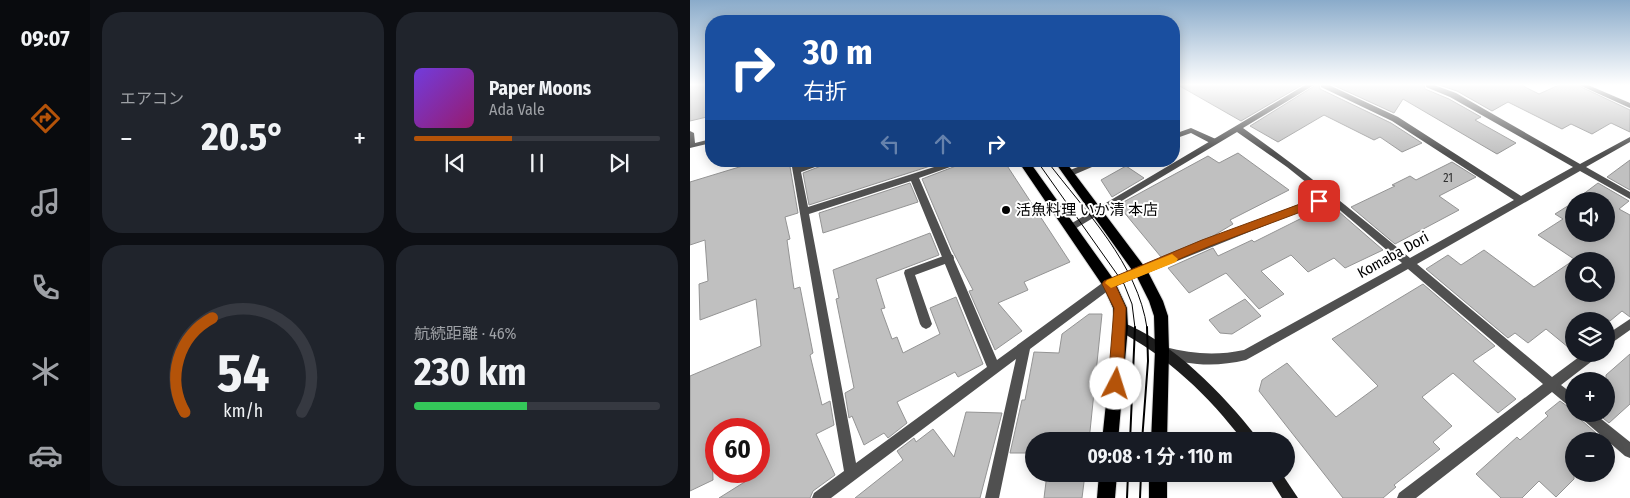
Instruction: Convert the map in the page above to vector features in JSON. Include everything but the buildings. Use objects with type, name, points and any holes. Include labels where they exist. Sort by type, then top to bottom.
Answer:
[{"type":"main road","points":[[1027,167],[1108,284],[1120,308],[1121,328],[1111,432]]},
{"type":"main road","points":[[1063,167],[1141,272],[1156,301],[1161,316],[1162,351],[1159,432]]},
{"type":"main road","points":[[1106,498],[1107,482]]},
{"type":"main road","points":[[1158,482],[1158,498]]},
{"type":"street","points":[[1180,163],[1270,108]]},
{"type":"street","points":[[1373,108],[1395,119],[1521,200]]},
{"type":"street","points":[[1476,108],[1630,196]]},
{"type":"street","points":[[1236,128],[1290,165],[1329,196],[1565,396]]},
{"type":"street","points":[[1180,135],[1191,130],[1215,142]]},
{"type":"street","points":[[690,133],[691,146],[705,142]]},
{"type":"street","name":"Komaba Dori","points":[[1162,351],[1197,361],[1223,360],[1246,355],[1630,139]]},
{"type":"street","points":[[796,167],[851,474]]},
{"type":"street","points":[[804,212],[945,167]]},
{"type":"street","points":[[1068,174],[1086,167]]},
{"type":"street","points":[[1070,228],[1173,167]]},
{"type":"street","points":[[914,177],[994,368]]},
{"type":"street","points":[[819,498],[1108,284],[1141,272],[1206,243],[1329,196]]},
{"type":"street","points":[[926,324],[909,273],[949,258]]},
{"type":"street","points":[[1615,335],[1630,324]]},
{"type":"street","points":[[1121,328],[1136,333],[1162,351],[1233,416],[1245,432]]},
{"type":"street","points":[[992,498],[1025,345]]},
{"type":"street","points":[[1404,498],[1582,362]]},
{"type":"street","points":[[1596,422],[1630,450]]},
{"type":"street","points":[[1280,482],[1291,498]]},
{"type":"tram line","points":[[1041,167],[1124,284],[1132,304],[1135,328]]},
{"type":"tram line","points":[[1052,167],[1108,239],[1121,260],[1142,304],[1147,328]]},
{"type":"tram line","points":[[1143,432],[1148,361],[1147,327]]},
{"type":"tram line","points":[[1130,432],[1135,328]]},
{"type":"tram line","points":[[1127,498],[1128,482]]},
{"type":"tram line","points":[[1140,498],[1141,482]]},
{"type":"slow traffic","points":[[1111,283],[1172,259]]},
{"type":"place","name":"活魚料理 いか清 本店","points":[[1006,210]]},
{"type":"route","points":[[1116,384],[1121,328],[1120,308],[1108,284],[1130,277],[1206,243],[1319,201]]}]
